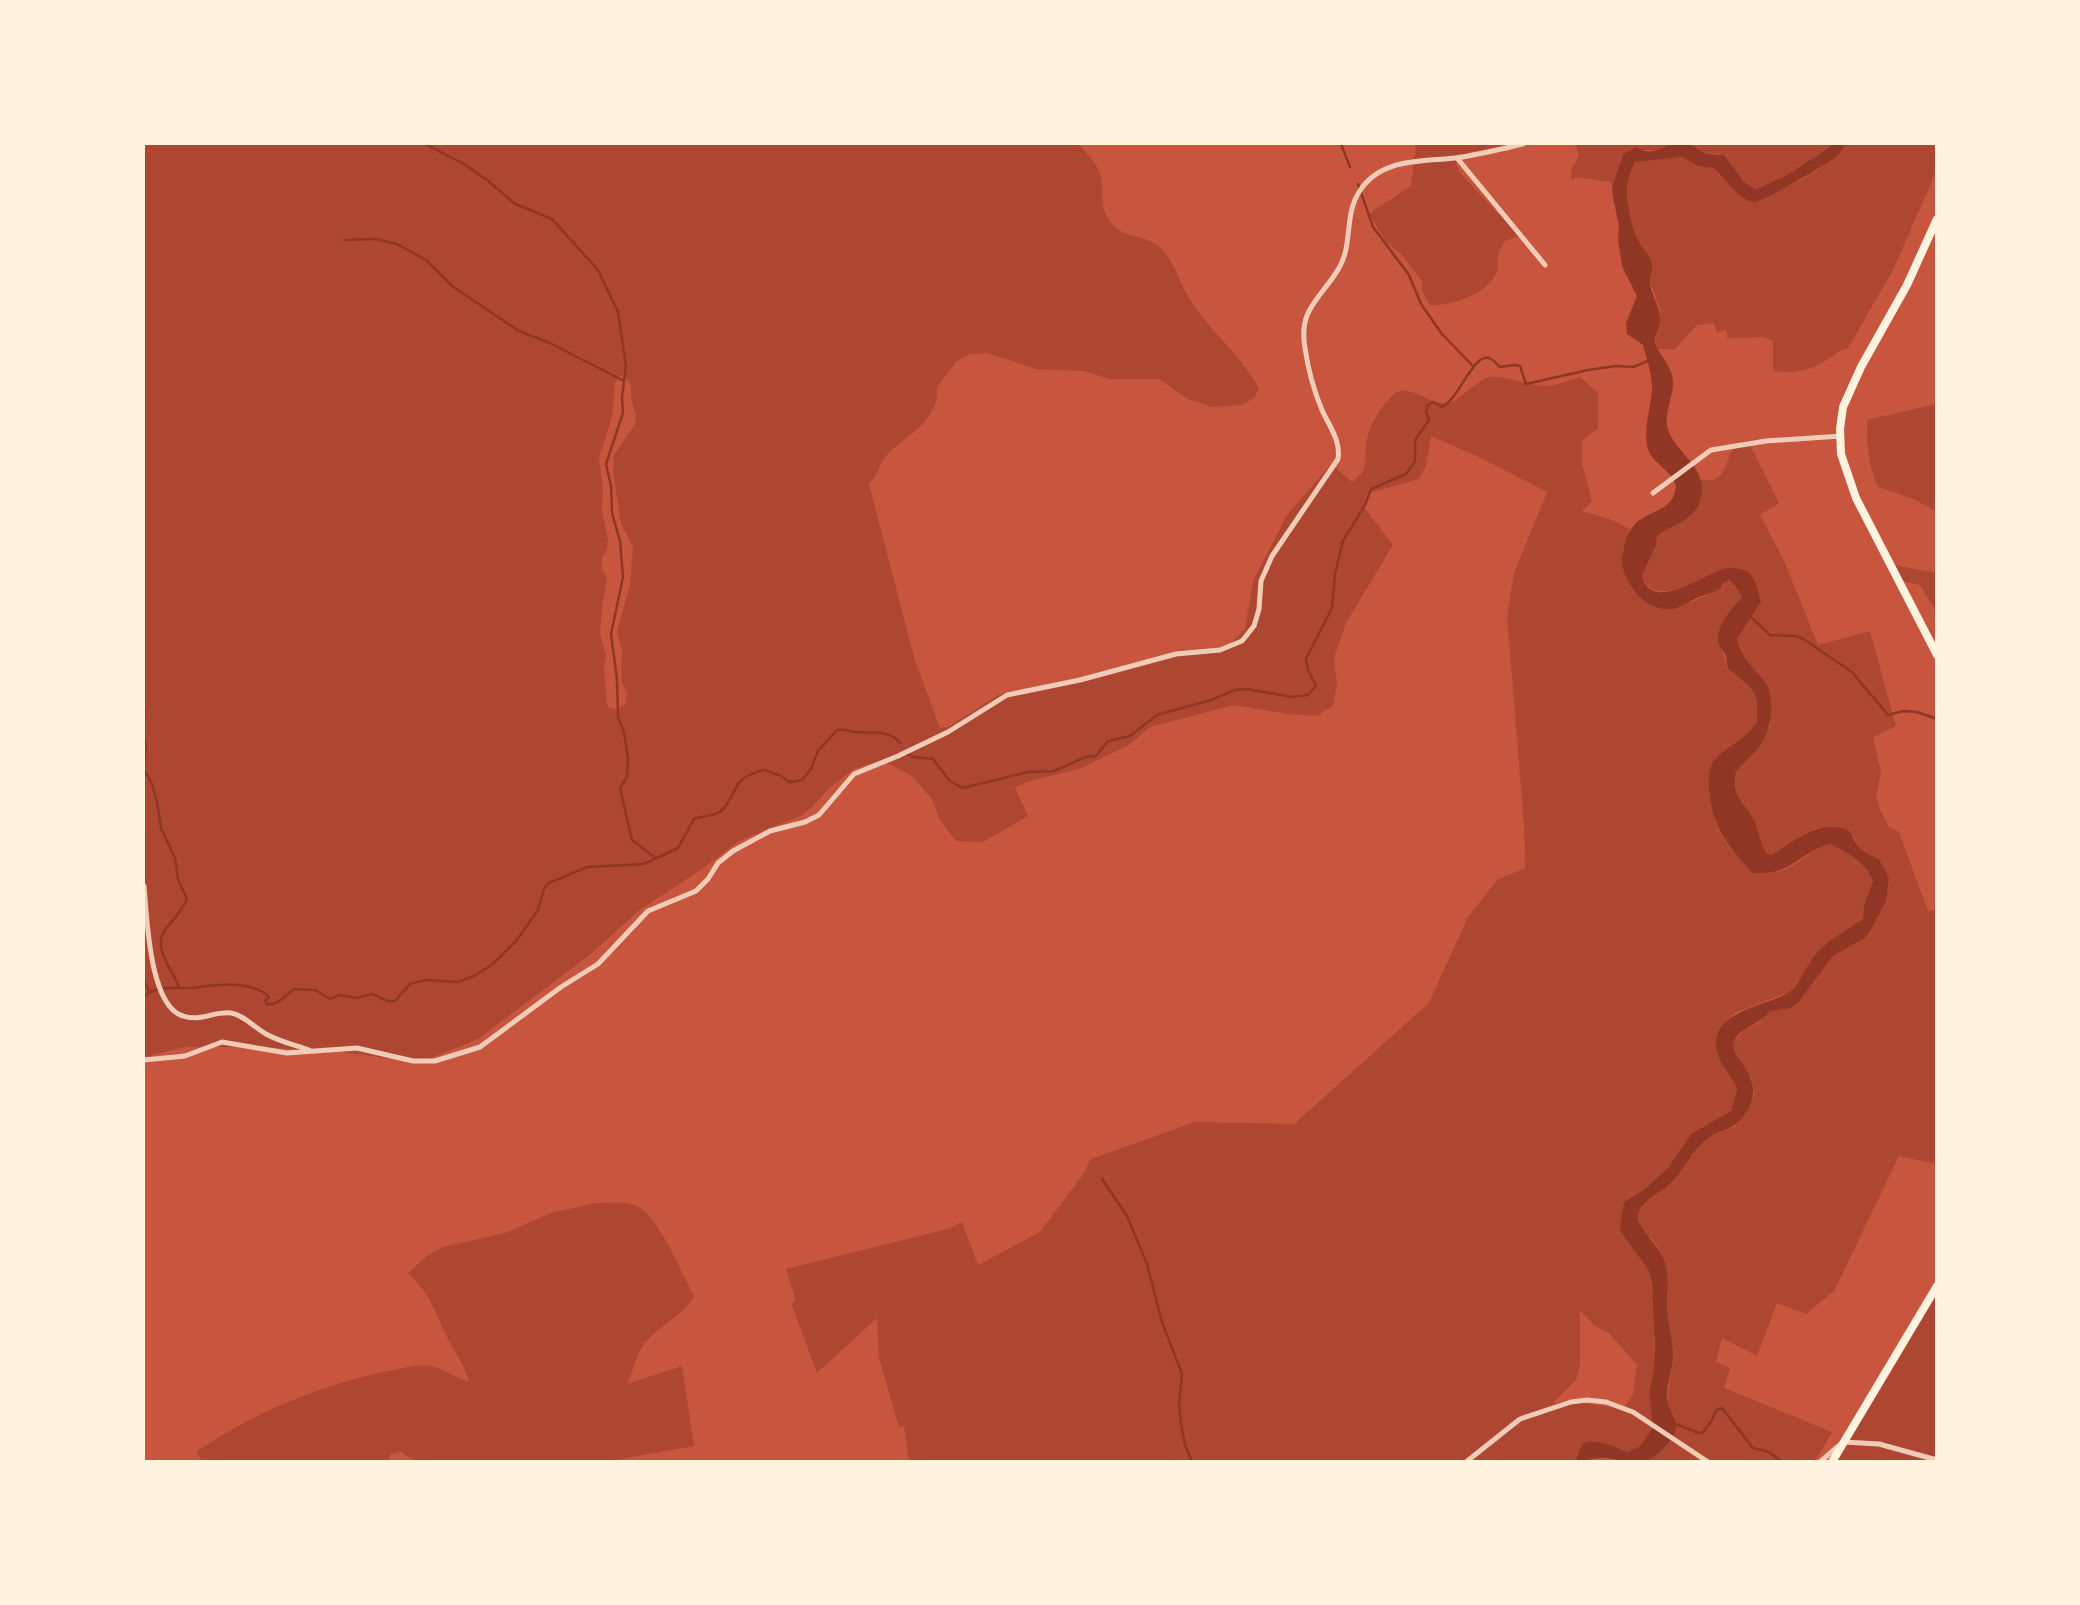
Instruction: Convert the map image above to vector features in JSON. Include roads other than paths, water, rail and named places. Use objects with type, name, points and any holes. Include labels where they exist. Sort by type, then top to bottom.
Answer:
[{"type":"main road","points":[[1937,219],[1907,285],[1861,367],[1843,407],[1841,436],[1841,454],[1856,498],[1937,655]]},
{"type":"main road","points":[[1832,1461],[1937,1286]]},
{"type":"street","points":[[144,1060],[185,1056],[222,1042],[267,1051],[315,1052],[357,1048],[413,1061],[435,1060],[462,1054],[480,1047],[561,987],[598,964],[648,911],[696,891],[718,863],[733,851],[770,831],[805,822],[819,815],[854,774],[948,732],[1007,695],[1035,687],[1080,680],[1153,659],[1220,650],[1242,641],[1254,626],[1259,609],[1261,581],[1272,556],[1338,459],[1340,449],[1315,391],[1303,332],[1308,309],[1342,263],[1348,244],[1352,206],[1360,191],[1373,176],[1387,167],[1457,158],[1523,144]]},
{"type":"street","points":[[1457,158],[1545,265]]},
{"type":"street","points":[[1653,493],[1711,450],[1766,441],[1841,436]]},
{"type":"street","points":[[144,886],[154,967],[159,987],[170,1009],[181,1016],[195,1019],[235,1014],[272,1037],[315,1052]]},
{"type":"street","points":[[1466,1461],[1512,1423],[1558,1406],[1587,1400],[1606,1402],[1633,1412],[1708,1461]]},
{"type":"street","points":[[1820,1461],[1843,1442],[1879,1444],[1937,1460]]},
{"type":"waterway","points":[[425,144],[464,164],[515,204],[552,219],[598,270],[618,312],[626,366],[623,413],[606,464],[611,486],[612,513],[620,541],[623,577],[611,634],[617,679],[618,717],[624,732],[628,759],[627,777],[620,788],[632,840],[654,857]]},
{"type":"waterway","points":[[1341,144],[1350,167]]},
{"type":"waterway","points":[[1358,184],[1373,227],[1409,275],[1421,304],[1442,334],[1473,366]]},
{"type":"waterway","points":[[344,240],[376,239],[397,244],[426,260],[452,286],[519,331],[550,343],[624,381]]},
{"type":"waterway","points":[[907,754],[933,759],[949,780],[962,788],[1028,772],[1054,771],[1085,757],[1096,756],[1108,741],[1130,736],[1157,715],[1211,700],[1235,690],[1247,689],[1292,697],[1308,695],[1316,686],[1306,659],[1332,608],[1335,574],[1343,541],[1365,505],[1371,489],[1406,474],[1415,461],[1415,440],[1429,420],[1426,411],[1428,405],[1433,402],[1442,407],[1449,402],[1473,368],[1485,358],[1500,367],[1520,366],[1526,384],[1588,370],[1616,366],[1633,367],[1648,361]]},
{"type":"waterway","points":[[1750,616],[1770,635],[1796,636],[1805,640],[1852,672],[1888,715],[1903,711],[1917,712],[1937,719]]},
{"type":"waterway","points":[[144,705],[144,719]]},
{"type":"waterway","points":[[144,997],[154,990],[166,988],[242,985],[261,991],[269,997],[265,1001],[268,1005],[278,1002],[294,989],[315,990],[330,999],[339,995],[357,998],[372,994],[395,1001],[410,984],[426,980],[458,982],[493,964],[517,940],[538,910],[544,889],[549,883],[587,867],[644,864],[678,848],[694,819],[722,810],[739,783],[748,776],[765,770],[789,782],[802,780],[811,769],[818,751],[837,730],[885,733],[900,743]]},
{"type":"waterway","points":[[144,737],[144,769],[152,784],[161,828],[175,858],[178,879],[187,899],[165,930],[161,944],[162,952],[179,987]]},
{"type":"waterway","points":[[144,980],[149,992]]},
{"type":"waterway","points":[[1102,1179],[1127,1216],[1147,1264],[1162,1322],[1182,1374],[1179,1404],[1181,1424],[1192,1462]]},
{"type":"waterway","points":[[1675,1424],[1703,1432],[1716,1410],[1722,1408],[1753,1448],[1769,1452],[1782,1462]]}]
